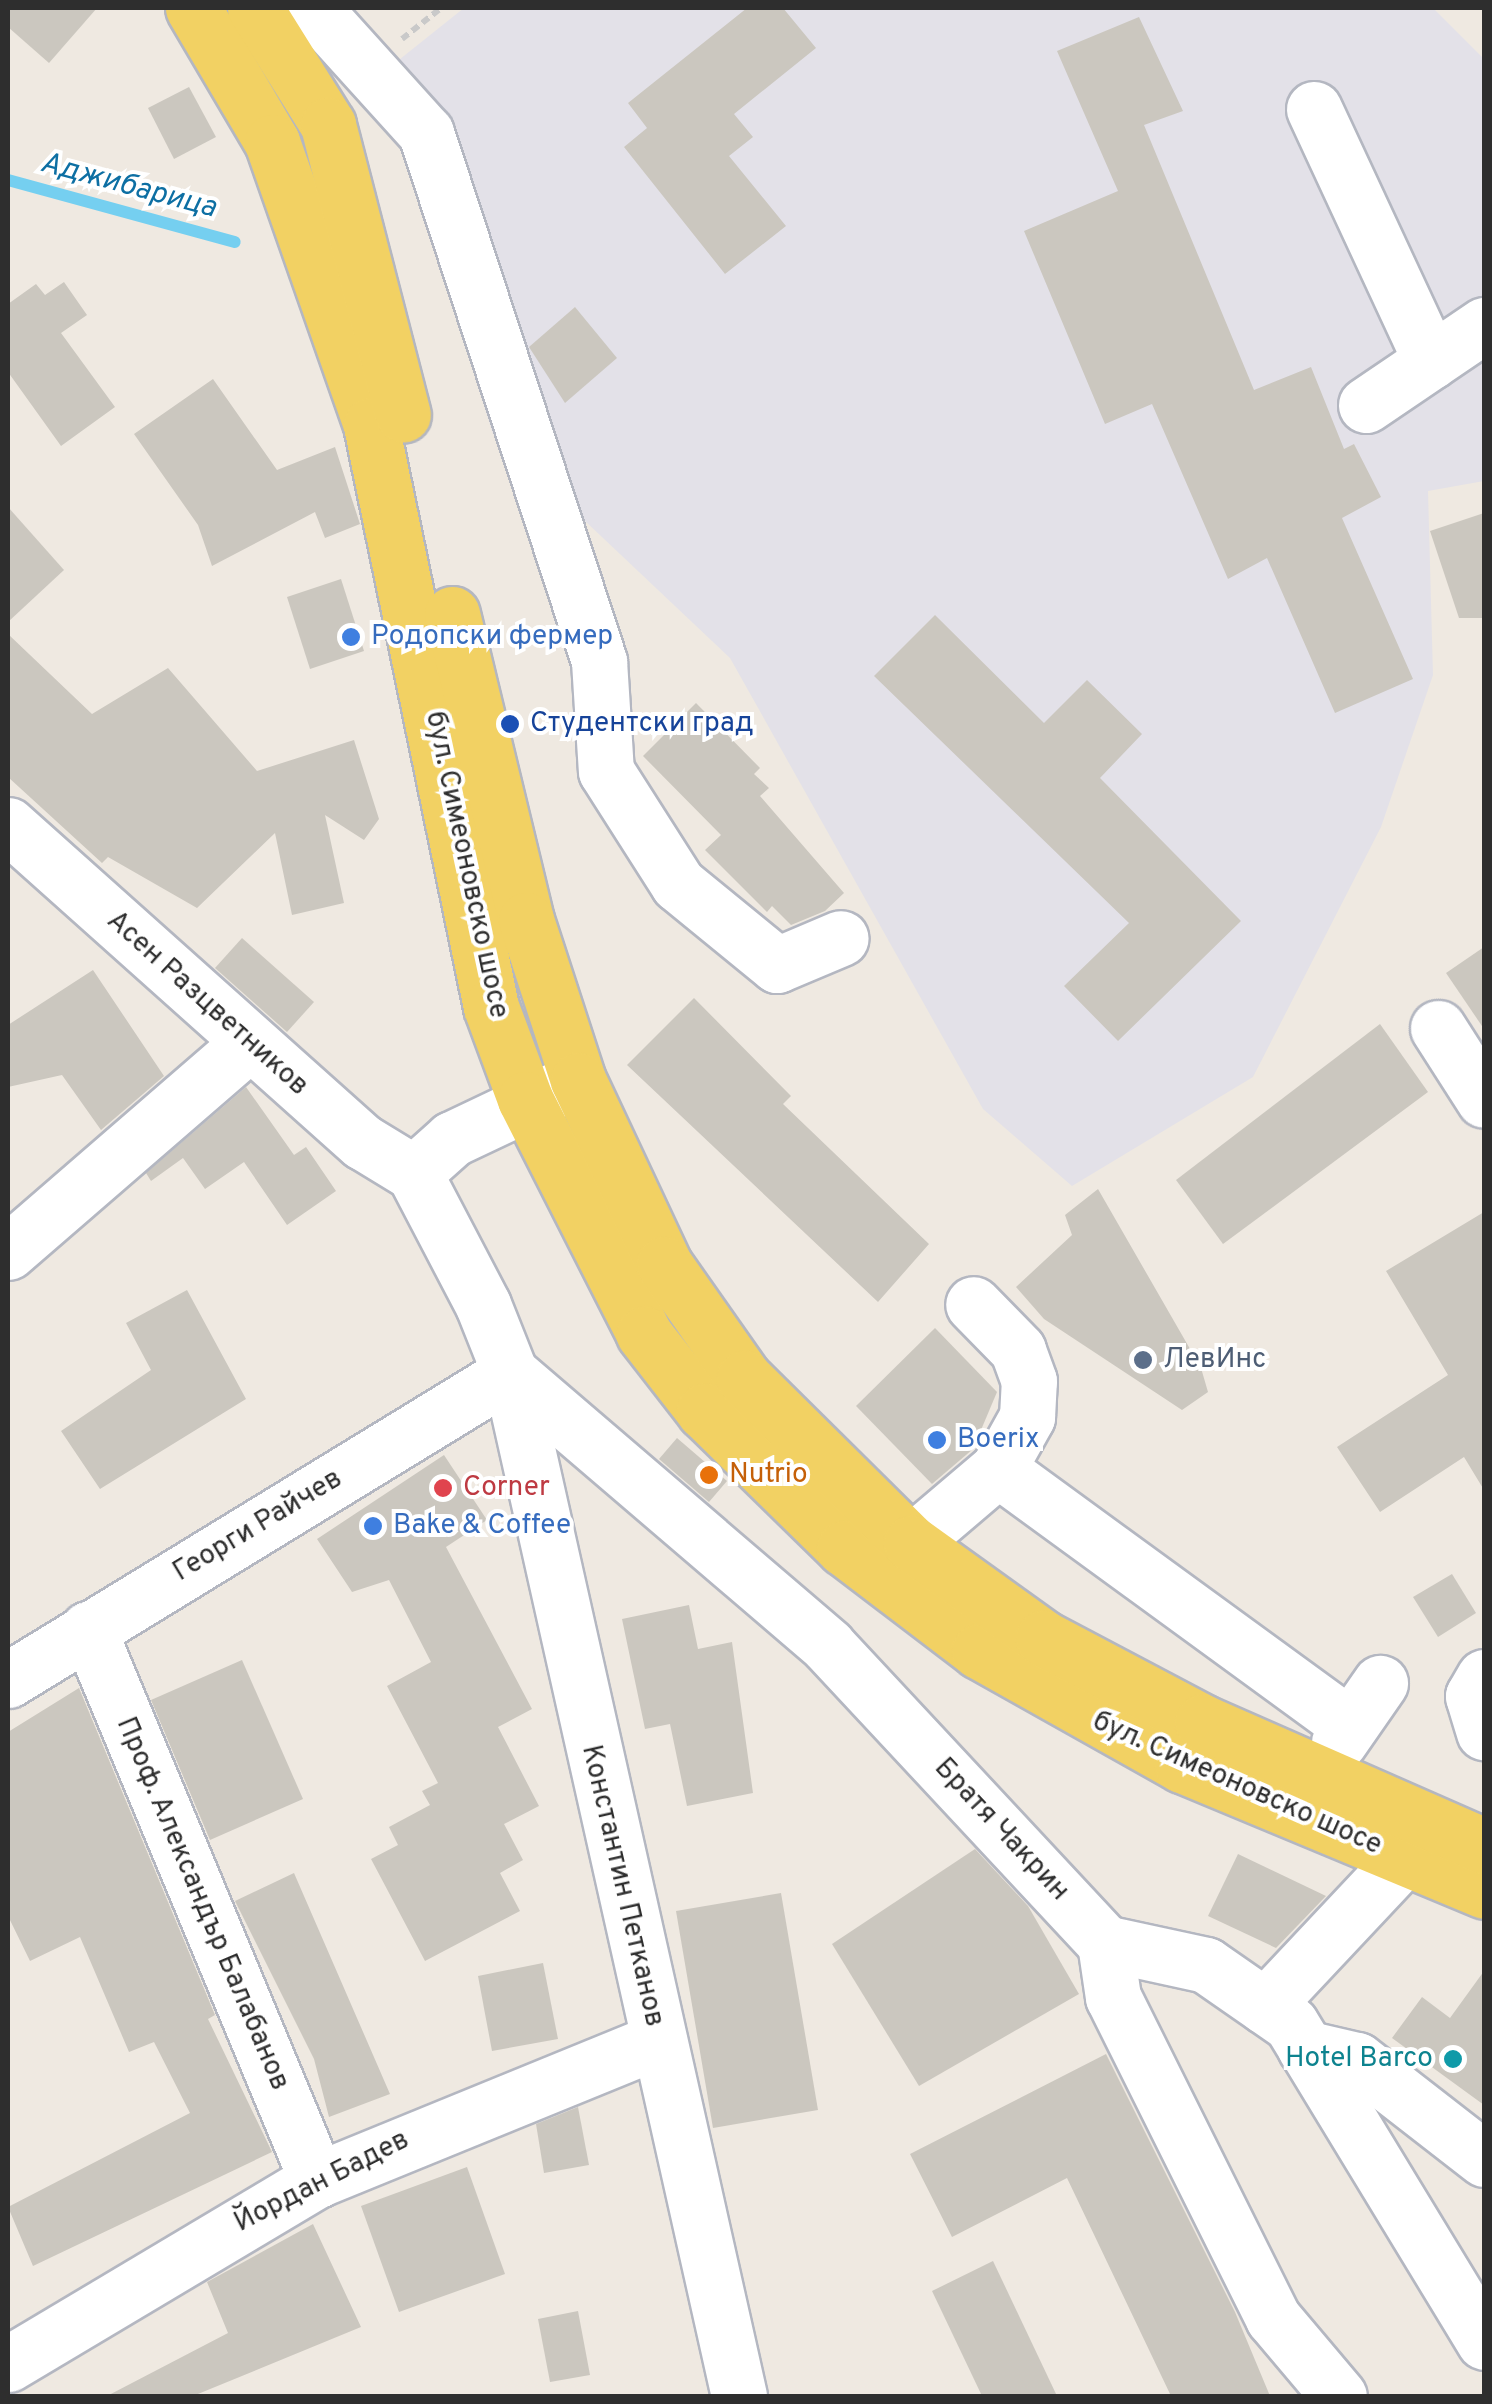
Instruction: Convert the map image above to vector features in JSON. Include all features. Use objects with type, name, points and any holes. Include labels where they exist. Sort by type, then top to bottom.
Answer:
[{"type":"main road","name":"бул. Симеоновско шосе","points":[[192,8],[272,142],[371,426],[491,1007],[526,1099],[644,1334],[704,1411],[858,1559],[979,1652],[1103,1726],[1484,1892]]},
{"type":"main road","name":"бул. Симеоновско шосе","points":[[256,8],[328,125],[526,920],[578,1080],[702,1324],[911,1543],[1116,1678],[1484,1846]]},
{"type":"street","points":[[312,8],[426,134],[599,661],[606,771],[678,884],[778,965],[841,938]]},
{"type":"street","points":[[272,142],[328,125],[375,81]]},
{"type":"street","points":[[1314,108],[1431,361]]},
{"type":"street","points":[[1366,405],[1484,325]]},
{"type":"street","name":"Асен Разцветников","points":[[8,824],[249,1043],[414,1174],[510,1373]]},
{"type":"street","points":[[1438,1028],[1484,1100]]},
{"type":"street","points":[[8,1252],[249,1043]]},
{"type":"street","points":[[414,1174],[452,1139],[526,1099],[578,1080]]},
{"type":"street","points":[[911,1543],[998,1469],[1027,1417],[1029,1381],[1018,1350],[974,1304]]},
{"type":"street","name":"Георги Райчев","points":[[8,1680],[510,1373]]},
{"type":"street","name":"Братя Чакрин","points":[[510,1373],[828,1646],[1105,1943]]},
{"type":"street","name":"Константин Петканов","points":[[510,1373],[739,2396]]},
{"type":"street","points":[[998,1469],[1356,1717]]},
{"type":"street","name":"Проф. Александър Балабанов","points":[[88,1629],[317,2180]]},
{"type":"street","points":[[1484,1677],[1473,1696],[1484,1732]]},
{"type":"street","points":[[1264,2006],[1403,1858]]},
{"type":"street","points":[[1339,2396],[1273,2318],[1113,1997],[1105,1943],[1206,1965],[1264,2006],[1306,2048],[1484,2342]]},
{"type":"street","name":"Йордан Бадев","points":[[8,2364],[317,2180],[658,2041]]},
{"type":"street","points":[[1306,2048],[1357,2060],[1484,2159]]},
{"type":"street","points":[[1400,2208],[1484,2270]]},
{"type":"shaded area","points":[[464,8],[1433,8],[1484,59],[1484,481],[1428,491],[1433,675],[1381,827],[1253,1077],[1072,1186],[983,1109],[730,658],[493,434],[380,75]]},
{"type":"building","points":[[8,8],[97,8],[49,63],[8,27]]},
{"type":"building","points":[[747,8],[783,8],[816,48],[734,114],[753,137],[729,156],[786,226],[725,274],[624,147],[647,128],[628,103]]},
{"type":"building","points":[[1139,17],[1183,111],[1144,125],[1254,390],[1311,367],[1344,449],[1354,444],[1381,497],[1342,518],[1413,679],[1335,713],[1267,558],[1228,579],[1152,404],[1105,424],[1024,231],[1118,191],[1057,51]]},
{"type":"building","points":[[189,87],[216,137],[174,159],[148,108]]},
{"type":"building","points":[[64,282],[87,315],[61,333],[115,407],[61,446],[8,372],[8,304],[36,284],[45,295]]},
{"type":"building","points":[[575,307],[617,358],[565,403],[529,347]]},
{"type":"building","points":[[213,379],[277,470],[335,447],[360,524],[325,538],[315,512],[212,566],[198,525],[134,434]]},
{"type":"building","points":[[8,507],[64,570],[8,622]]},
{"type":"building","points":[[1484,513],[1484,618],[1459,618],[1430,531]]},
{"type":"building","points":[[341,579],[364,651],[310,669],[287,597]]},
{"type":"building","points":[[935,615],[1044,723],[1087,680],[1142,734],[1100,778],[1241,921],[1118,1041],[1064,986],[1129,923],[874,676]]},
{"type":"building","points":[[8,634],[92,714],[168,668],[257,771],[354,740],[379,819],[364,840],[325,815],[344,903],[292,915],[275,833],[197,908],[108,857],[102,863],[8,777]]},
{"type":"building","points":[[696,703],[760,768],[754,774],[769,788],[760,796],[844,893],[825,911],[791,925],[772,906],[767,912],[705,850],[721,835],[643,756]]},
{"type":"building","points":[[242,938],[314,1002],[287,1032],[215,968]]},
{"type":"building","points":[[1484,947],[1484,1029],[1446,973]]},
{"type":"building","points":[[93,970],[164,1076],[101,1130],[62,1075],[8,1087],[8,1025]]},
{"type":"building","points":[[694,998],[791,1096],[783,1104],[929,1244],[878,1302],[627,1065]]},
{"type":"building","points":[[1380,1024],[1428,1092],[1223,1244],[1176,1180]]},
{"type":"building","points":[[246,1087],[294,1155],[306,1147],[336,1191],[287,1225],[244,1162],[205,1189],[183,1158],[151,1181],[146,1173]]},
{"type":"building","points":[[1098,1189],[1201,1368],[1208,1392],[1182,1410],[1044,1319],[1016,1287],[1072,1235],[1065,1215]]},
{"type":"building","points":[[1484,1212],[1484,1490],[1464,1457],[1380,1512],[1337,1447],[1448,1375],[1386,1271]]},
{"type":"building","points":[[187,1290],[246,1399],[100,1489],[61,1431],[151,1370],[126,1323]]},
{"type":"building","points":[[935,1328],[997,1392],[973,1449],[932,1484],[856,1406]]},
{"type":"building","points":[[677,1438],[727,1481],[709,1502],[659,1459]]},
{"type":"building","points":[[444,1455],[487,1520],[446,1547],[532,1709],[498,1727],[539,1806],[504,1824],[523,1860],[500,1873],[520,1911],[425,1961],[371,1859],[398,1845],[389,1827],[430,1805],[422,1791],[438,1783],[387,1686],[431,1662],[389,1580],[352,1592],[317,1539]]},
{"type":"building","points":[[1452,1574],[1476,1613],[1438,1637],[1413,1597]]},
{"type":"building","points":[[689,1605],[698,1649],[732,1642],[753,1793],[687,1806],[670,1724],[645,1729],[622,1619]]},
{"type":"building","points":[[242,1660],[303,1799],[210,1840],[151,1700]]},
{"type":"building","points":[[79,1688],[215,2015],[208,2019],[272,2152],[33,2266],[8,2207],[190,2113],[154,2042],[129,2052],[80,1937],[30,1961],[8,1916],[8,1732]]},
{"type":"building","points":[[975,1849],[1028,1906],[1079,1994],[919,2086],[832,1944]]},
{"type":"building","points":[[1238,1854],[1326,1896],[1276,1948],[1208,1916]]},
{"type":"building","points":[[294,1873],[390,2094],[329,2117],[314,2059],[235,1901]]},
{"type":"building","points":[[781,1893],[818,2110],[713,2128],[676,1911]]},
{"type":"building","points":[[543,1963],[558,2039],[492,2051],[478,1976]]},
{"type":"building","name":"Hotel Barco","points":[[1484,1971],[1484,2105],[1392,2038],[1422,1997],[1450,2018]]},
{"type":"building","points":[[1106,2054],[1235,2312],[1270,2396],[1171,2396],[1067,2178],[952,2237],[910,2154]]},
{"type":"building","points":[[578,2107],[589,2165],[544,2173],[536,2124]]},
{"type":"building","points":[[467,2167],[505,2274],[399,2312],[361,2206]]},
{"type":"building","points":[[313,2224],[361,2327],[193,2396],[107,2396],[228,2333],[207,2282]]},
{"type":"building","points":[[993,2261],[1057,2396],[982,2396],[932,2291]]},
{"type":"building","points":[[578,2311],[590,2375],[550,2382],[538,2319]]},
{"type":"waterway","name":"Аджибарица","points":[[8,180],[235,242]]},
{"type":"place","name":"Родопски фермер","points":[[351,637]]},
{"type":"place","name":"Студентски град","points":[[510,724]]},
{"type":"place","name":"ЛевИнс","points":[[1143,1360]]},
{"type":"place","name":"Boerix","points":[[937,1440]]},
{"type":"place","name":"Nutrio","points":[[709,1475]]},
{"type":"place","name":"Corner","points":[[443,1488]]},
{"type":"place","name":"Bake & Coffee","points":[[373,1526]]},
{"type":"place","name":"Hotel Barco","points":[[1453,2059]]}]
